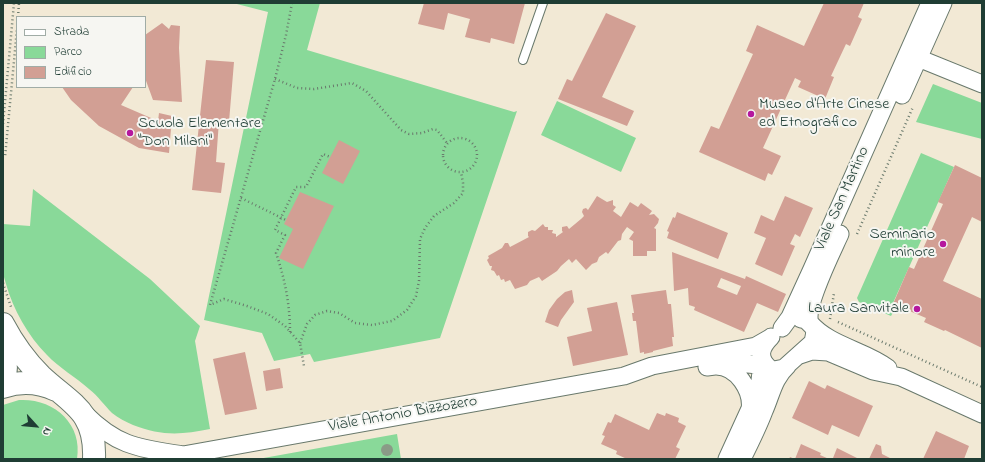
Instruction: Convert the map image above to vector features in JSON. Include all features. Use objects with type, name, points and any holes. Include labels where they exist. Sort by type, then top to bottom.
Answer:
[{"type":"street","name":"Viale San Martino","points":[[764,363],[763,345],[790,317],[930,3]]},
{"type":"street","name":"Viale San Martino","points":[[742,459],[780,373],[813,342],[815,332],[810,323],[809,316],[815,293],[830,277],[841,231],[943,3]]},
{"type":"street","points":[[918,58],[982,84]]},
{"type":"street","points":[[8,318],[25,358],[40,374],[78,407],[84,416],[89,426],[94,448],[94,459]]},
{"type":"street","name":"Viale Antonio Bizzozero","points":[[78,407],[102,430],[119,440],[147,450],[178,457],[624,376],[652,366],[756,346],[776,333],[788,322],[797,318],[806,320],[810,323]]},
{"type":"street","points":[[810,323],[823,334],[878,361],[901,378],[982,414]]},
{"type":"street","name":"Viale Antonio Bizzozero","points":[[624,376],[658,376],[738,363],[764,363],[779,370],[808,351],[824,351],[873,371],[901,378]]},
{"type":"street","points":[[3,353],[6,366],[6,374],[3,382]]},
{"type":"street","points":[[727,459],[749,413],[760,384],[764,363]]},
{"type":"street","name":"Viale Antonio Bizzozero","points":[[714,366],[721,366],[731,370],[743,382],[750,399],[749,413]]},
{"type":"street","points":[[3,387],[28,383],[60,392]]},
{"type":"lane","points":[[523,60],[543,3]]},
{"type":"path","points":[[3,124],[14,3]]},
{"type":"path","points":[[18,16],[19,3]]},
{"type":"path","points":[[292,3],[275,79],[210,305],[224,299],[268,314],[285,326],[300,343]]},
{"type":"path","points":[[3,157],[5,157],[16,40]]},
{"type":"path","points":[[275,79],[297,88],[309,89],[352,83],[366,91],[401,130],[409,134],[422,134],[433,129],[437,130],[447,143]]},
{"type":"path","points":[[856,237],[913,107]]},
{"type":"path","points":[[456,138],[468,139],[475,147],[477,158],[475,164],[466,171],[461,172],[455,172],[445,165],[442,154],[447,143],[456,138]]},
{"type":"path","points":[[290,332],[290,315],[287,294],[276,253],[285,235],[275,230],[296,187],[306,187],[323,154],[330,157]]},
{"type":"path","points":[[304,366],[300,343],[307,324],[315,315],[327,311],[339,313],[355,323],[372,325],[392,321],[407,310],[416,296],[419,281],[420,239],[425,228],[434,216],[454,204],[463,193],[461,172]]},
{"type":"path","points":[[241,198],[286,220]]},
{"type":"path","points":[[828,299],[830,277]]},
{"type":"path","points":[[830,277],[829,318],[982,387]]},
{"type":"path","points":[[3,283],[6,295],[8,318]]},
{"type":"green space","points":[[233,3],[320,3],[307,50],[514,112],[517,111],[440,338],[314,362],[310,354],[274,361],[262,333],[204,320],[268,12]]},
{"type":"green space","points":[[933,84],[982,103],[982,139],[916,122]]},
{"type":"green space","points":[[557,101],[636,138],[621,172],[541,135]]},
{"type":"green space","points":[[921,153],[954,167],[893,303],[897,305],[891,316],[859,302],[857,298]]},
{"type":"green space","points":[[33,189],[150,279],[200,326],[195,341],[210,429],[180,433],[162,433],[133,425],[112,413],[92,392],[52,360],[40,348],[22,322],[13,303],[4,277],[2,254],[3,224],[30,226]]},
{"type":"green space","points":[[19,400],[32,400],[43,403],[54,408],[63,415],[75,434],[78,446],[77,459],[3,459],[3,405]]},
{"type":"green space","points":[[397,434],[401,459],[258,459]]},
{"type":"building","points":[[424,3],[525,3],[514,44],[491,38],[490,43],[465,37],[470,19],[448,13],[444,30],[418,24]]},
{"type":"building","points":[[824,3],[864,3],[858,17],[862,19],[850,46],[846,44],[831,76],[834,77],[825,99],[798,87],[801,81],[795,78],[763,148],[781,156],[772,175],[768,173],[765,181],[699,152],[711,126],[719,129],[753,54],[746,51],[757,25],[804,46]]},
{"type":"building","points":[[606,13],[636,26],[602,97],[634,111],[627,126],[558,99],[567,79],[572,81]]},
{"type":"building","points":[[162,23],[169,29],[171,25],[180,26],[179,48],[182,102],[153,100],[146,81],[146,34]]},
{"type":"building","points":[[206,60],[234,62],[229,122],[219,121],[216,162],[225,163],[221,193],[192,190]]},
{"type":"building","points":[[63,88],[132,88],[121,105],[158,121],[159,113],[172,116],[169,153],[139,148],[99,126],[71,100]]},
{"type":"building","points":[[339,140],[360,151],[343,184],[322,173]]},
{"type":"building","name":"Seminario minore","points":[[955,165],[982,178],[982,222],[972,217],[943,281],[982,299],[982,348],[945,330],[944,331],[924,322],[926,318],[893,304],[909,267],[914,269],[943,204],[938,202]]},
{"type":"building","points":[[300,192],[334,206],[303,269],[279,258],[293,229],[284,224]]},
{"type":"building","points":[[597,196],[607,202],[613,200],[613,205],[616,207],[613,211],[621,217],[630,202],[638,207],[641,203],[652,211],[649,215],[654,214],[659,219],[654,228],[656,229],[656,251],[647,251],[647,256],[633,256],[633,241],[629,239],[634,232],[627,227],[622,234],[621,240],[618,241],[608,254],[606,252],[599,257],[597,262],[592,264],[586,270],[576,259],[572,263],[569,259],[557,271],[542,281],[539,277],[530,281],[527,285],[515,289],[510,280],[505,282],[504,279],[501,280],[499,275],[497,276],[494,271],[491,270],[492,266],[490,266],[487,260],[489,258],[488,256],[502,248],[505,243],[508,243],[510,247],[529,237],[528,232],[532,230],[535,231],[543,224],[545,227],[548,227],[548,230],[553,230],[552,233],[556,234],[556,237],[563,232],[562,227],[567,226],[569,229],[584,216],[582,212],[583,209],[586,208],[588,210]]},
{"type":"building","points":[[785,196],[813,208],[800,237],[795,234],[790,244],[795,246],[782,276],[755,264],[766,238],[754,233],[761,215],[774,221]]},
{"type":"building","points":[[677,212],[728,233],[718,259],[667,238],[669,232],[667,231],[673,217],[675,218]]},
{"type":"building","points":[[672,252],[745,279],[746,276],[786,294],[778,312],[757,303],[744,332],[694,310],[695,307],[689,305],[688,288],[674,291]],"holes":[[[721,278],[741,286],[737,295],[717,287]]]},
{"type":"building","points":[[572,290],[574,302],[561,320],[558,327],[545,322],[549,310],[557,299],[565,292]]},
{"type":"building","points":[[666,290],[668,304],[671,304],[674,337],[672,337],[673,346],[644,354],[644,352],[640,353],[636,321],[633,321],[632,313],[634,313],[631,295]]},
{"type":"building","points":[[617,302],[628,355],[573,366],[567,337],[592,331],[587,308]]},
{"type":"building","points":[[245,352],[257,409],[225,415],[213,359]]},
{"type":"building","points":[[280,368],[283,388],[266,391],[263,371]]},
{"type":"building","points":[[809,381],[825,389],[827,385],[873,406],[859,437],[832,425],[828,435],[792,418]]},
{"type":"building","points":[[657,413],[665,416],[666,413],[679,418],[678,422],[686,426],[676,447],[680,449],[675,459],[627,459],[616,454],[617,451],[601,444],[605,436],[602,435],[608,422],[611,423],[615,414],[649,430]]},
{"type":"building","points":[[936,431],[969,446],[964,459],[923,459]]},
{"type":"building","points":[[801,444],[821,453],[820,455],[829,459],[795,459]]},
{"type":"building","points":[[876,444],[881,446],[882,454],[892,459],[869,459]]},
{"type":"building","points":[[837,448],[859,459],[833,458]]},
{"type":"place","name":"Museo d'Arte Cinese ed Etnografico","points":[[751,114]]},
{"type":"place","name":"Scuola Elementare \"Don Milani\"","points":[[130,133]]},
{"type":"place","name":"Seminario minore","points":[[943,244]]},
{"type":"place","name":"Laura Sanvitale","points":[[917,309]]}]
